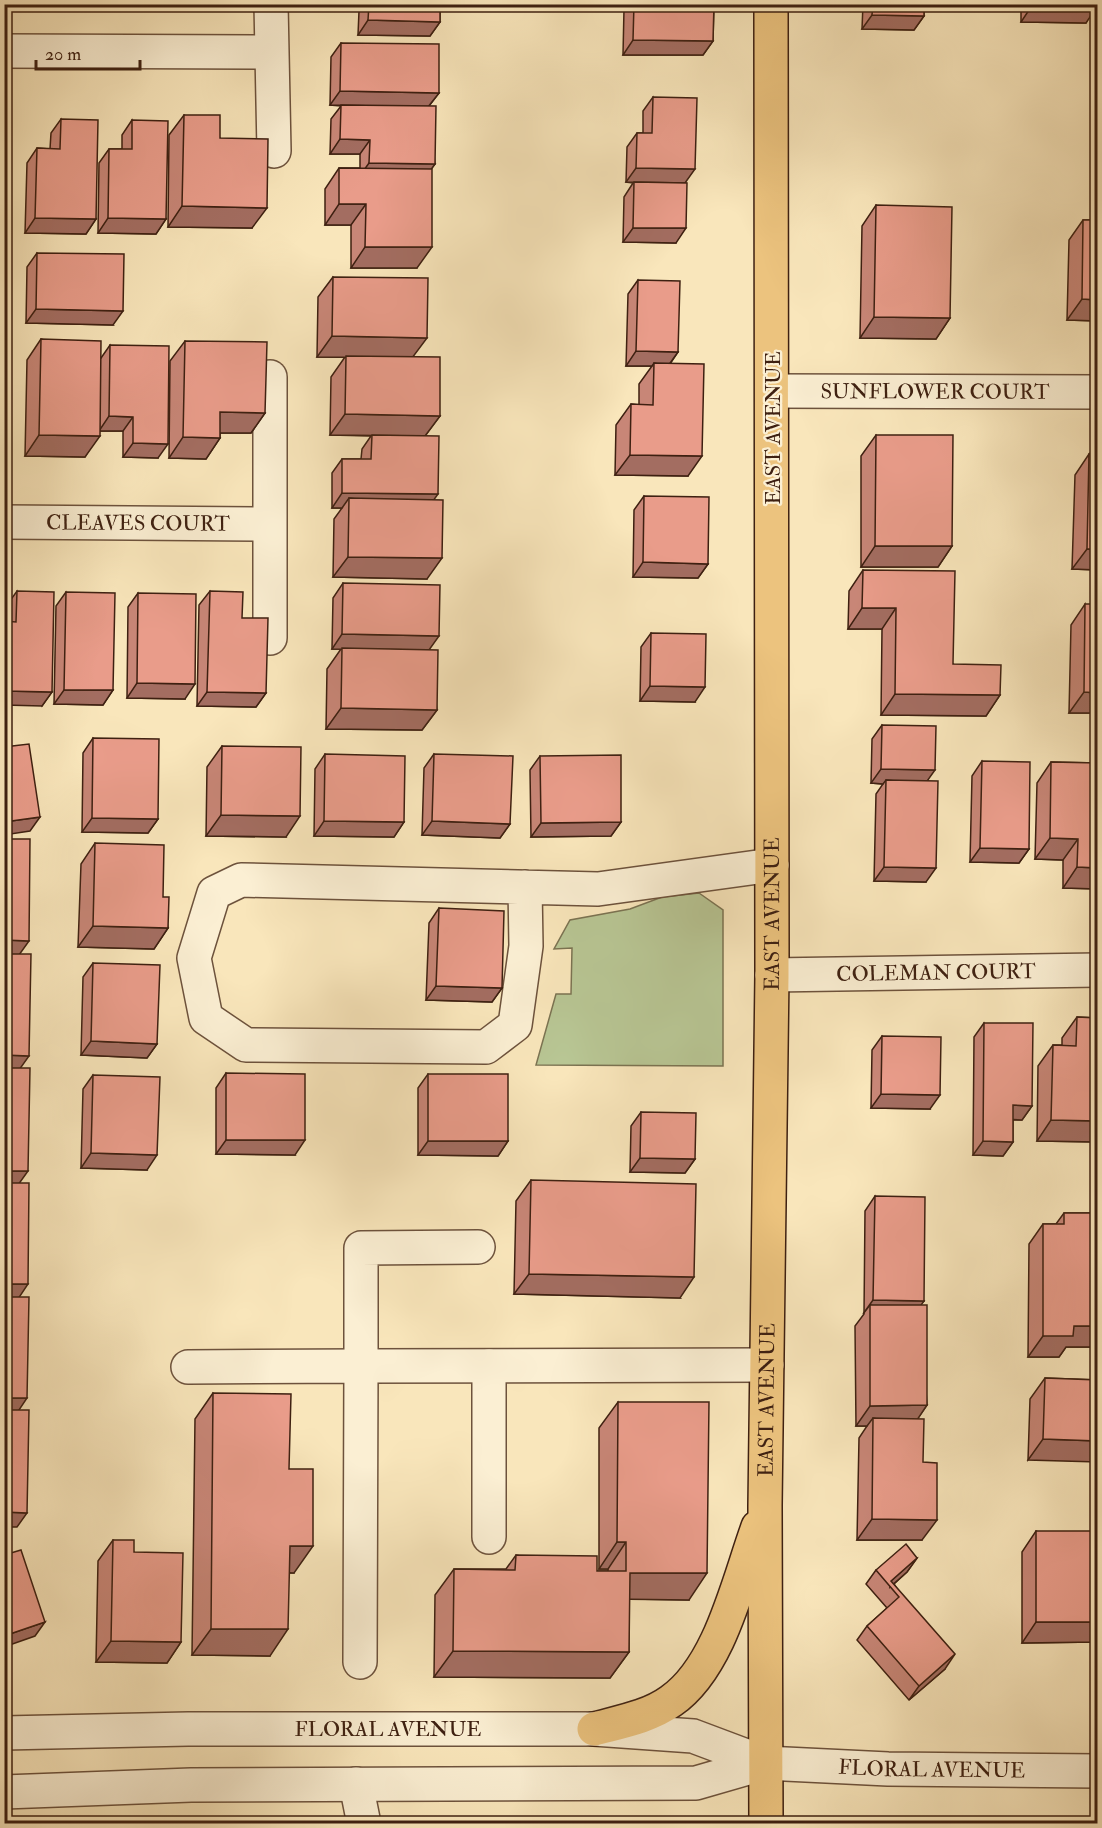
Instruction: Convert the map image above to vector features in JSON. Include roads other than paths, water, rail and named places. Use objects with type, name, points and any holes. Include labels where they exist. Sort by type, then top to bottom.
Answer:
[{"type":"main road","name":"EAST AVENUE","points":[[766,1824],[765,1506],[772,975],[771,4]]},
{"type":"main road","points":[[594,1729],[645,1715],[670,1703],[690,1687],[712,1654],[765,1506]]},
{"type":"street","points":[[271,4],[274,151]]},
{"type":"street","points":[[4,51],[271,52]]},
{"type":"street","points":[[270,377],[270,638]]},
{"type":"street","name":"SUNFLOWER COURT","points":[[773,391],[1098,392]]},
{"type":"street","name":"CLEAVES COURT","points":[[4,522],[269,524]]},
{"type":"street","points":[[525,886],[526,946],[515,1025],[486,1047],[246,1046],[206,1018],[195,958],[214,893],[241,880],[525,886],[598,889],[772,865]]},
{"type":"street","name":"COLEMAN COURT","points":[[772,975],[1098,970]]},
{"type":"street","points":[[360,1662],[361,1248],[478,1248]]},
{"type":"street","points":[[188,1367],[767,1365]]},
{"type":"street","points":[[489,1366],[489,1537]]},
{"type":"street","name":"FLORAL AVENUE","points":[[4,1734],[188,1730],[594,1729],[693,1736],[765,1764]]},
{"type":"street","name":"FLORAL AVENUE","points":[[4,1792],[191,1785],[696,1783],[765,1764],[888,1769],[1098,1771]]},
{"type":"street","points":[[356,1784],[364,1824]]}]
